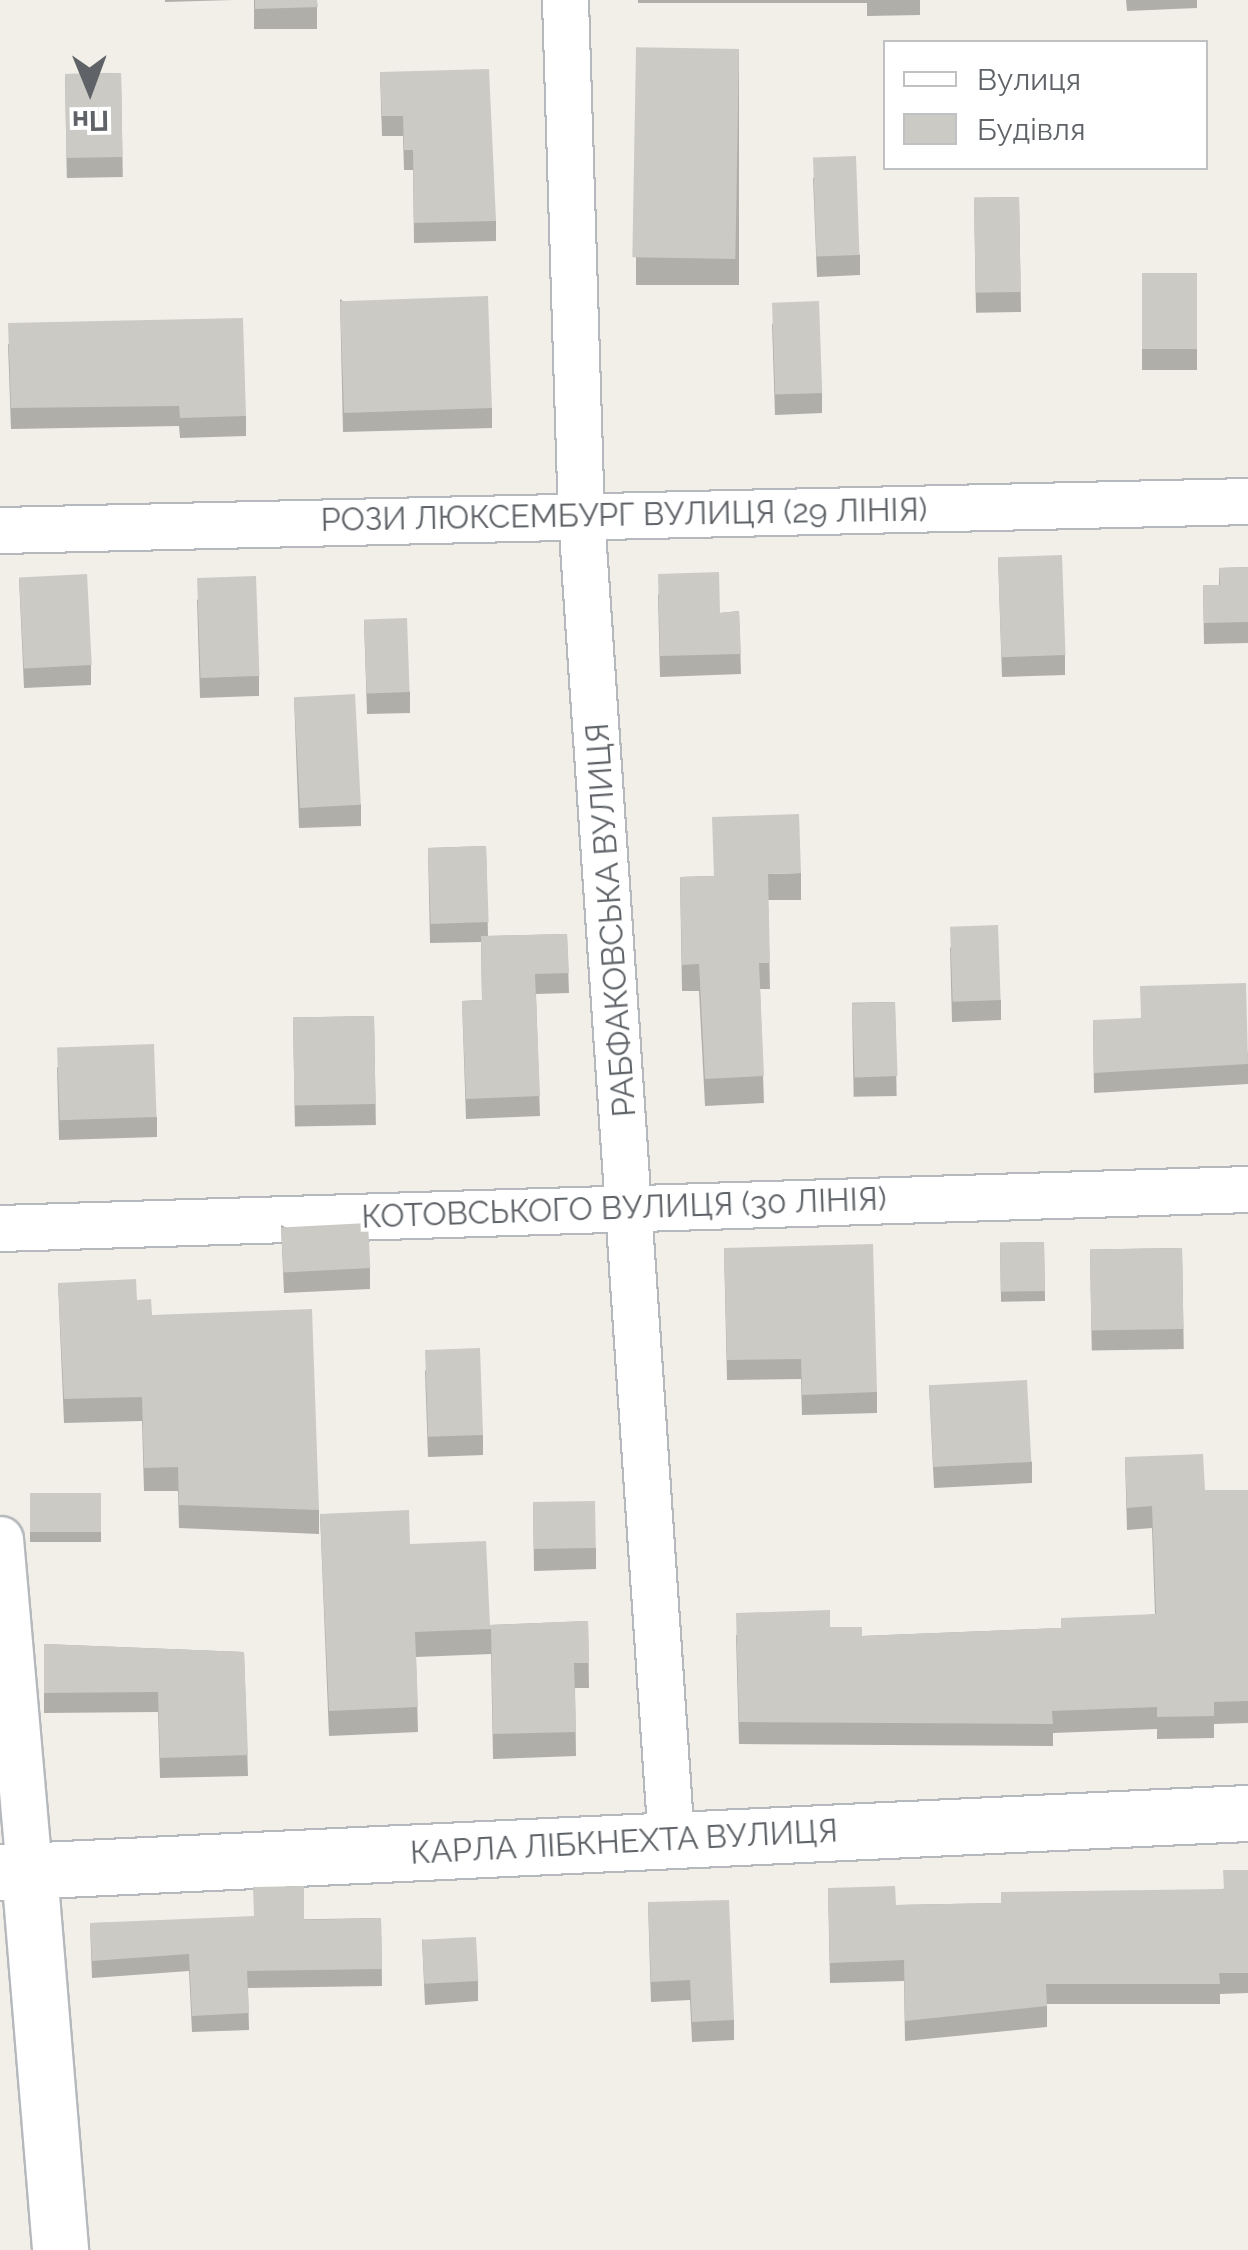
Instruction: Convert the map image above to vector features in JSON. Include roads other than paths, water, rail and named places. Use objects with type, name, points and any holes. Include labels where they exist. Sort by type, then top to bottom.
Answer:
[{"type":"street","name":"РАБФАКОВСЬКА ВУЛИЦЯ","points":[[564,0],[580,516],[632,1208],[671,1840]]},
{"type":"street","name":"РОЗИ ЛЮКСЕМБУРГ ВУЛИЦЯ (29 ЛIНIЯ)","points":[[0,530],[1248,501]]},
{"type":"street","name":"КОТОВСЬКОГО ВУЛИЦЯ (30 ЛIНIЯ)","points":[[0,1228],[1248,1189]]},
{"type":"street","points":[[0,1539],[14,1871],[60,2250]]},
{"type":"street","name":"КАРЛА ЛІБКНЕХТА ВУЛИЦЯ","points":[[14,1871],[1248,1813]]}]
